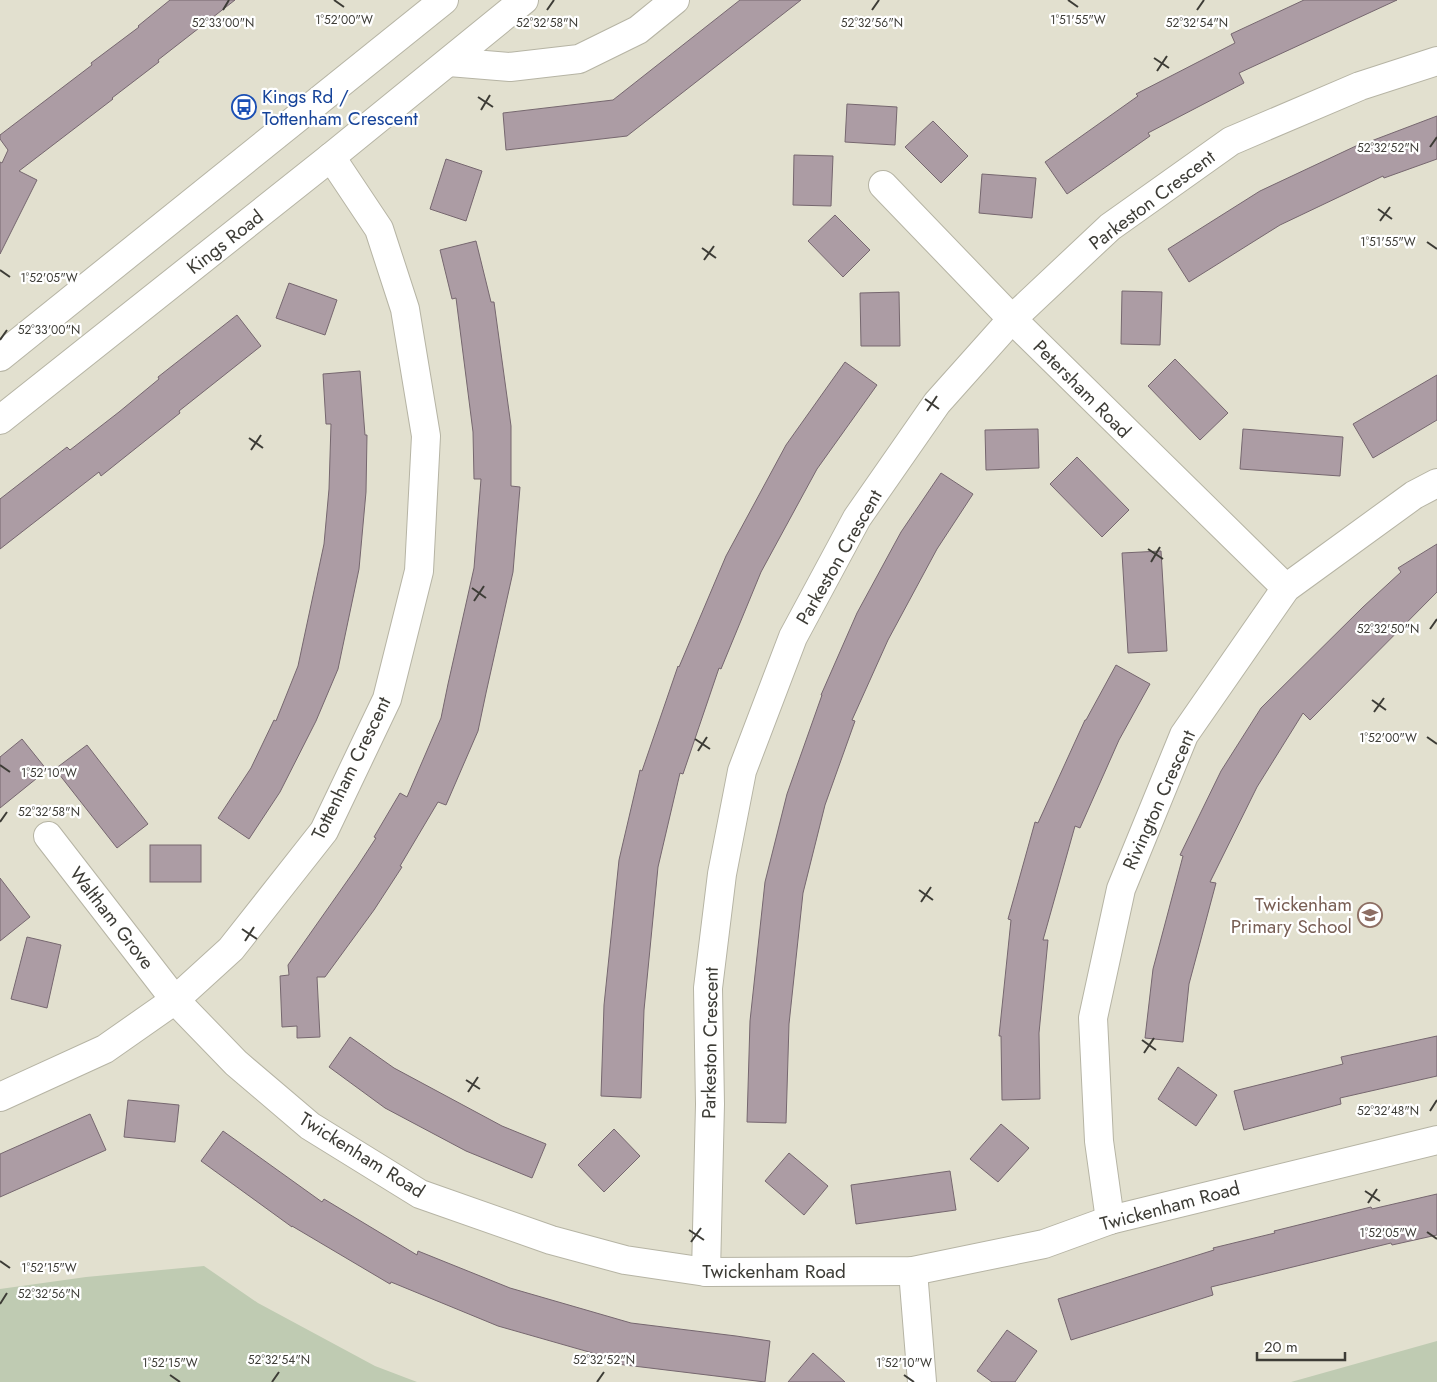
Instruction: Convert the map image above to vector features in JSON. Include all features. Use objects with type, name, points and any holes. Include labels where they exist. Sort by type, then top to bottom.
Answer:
[{"type":"street","points":[[0,358],[444,0]]},
{"type":"street","name":"Kings Road","points":[[0,420],[331,157],[524,0]]},
{"type":"street","points":[[449,62],[510,67],[579,59],[638,30],[674,0]]},
{"type":"street","name":"Parkeston Crescent","points":[[706,1272],[710,1104],[708,988],[722,874],[742,771],[793,637],[857,518],[937,402],[1012,319],[1110,226],[1231,141],[1360,86],[1437,61]]},
{"type":"street","name":"Tottenham Crescent","points":[[0,1097],[105,1049],[175,1000],[231,949],[324,831],[387,699],[419,571],[426,436],[406,309],[379,229],[331,157]]},
{"type":"street","name":"Petersham Road","points":[[883,185],[1012,319],[1286,588]]},
{"type":"street","name":"Rivington Crescent","points":[[1110,1220],[1099,1141],[1093,1018],[1121,889],[1184,735],[1286,588],[1414,495],[1437,483]]},
{"type":"street","name":"Waltham Grove","points":[[48,836],[175,1000]]},
{"type":"street","name":"Twickenham Road","points":[[175,1000],[236,1063],[310,1126],[420,1194],[551,1240],[616,1258],[706,1272],[913,1271],[1044,1244],[1110,1220],[1437,1140]]},
{"type":"street","points":[[913,1271],[922,1382]]},
{"type":"green space","points":[[204,1266],[258,1303],[375,1366],[417,1382],[0,1382],[0,1289],[86,1277]]},
{"type":"green space","points":[[1437,1341],[1437,1382],[1291,1382]]},
{"type":"building","points":[[170,0],[235,0],[158,60],[159,62],[113,99],[19,171],[37,180],[0,254],[0,162],[2,163],[8,150],[0,139],[0,135],[92,65],[91,63],[139,27]]},
{"type":"building","points":[[740,0],[801,0],[627,136],[506,150],[503,113],[613,100]]},
{"type":"building","points":[[1304,0],[1397,0],[1239,73],[1244,83],[1148,133],[1150,136],[1067,194],[1045,162],[1138,96],[1136,94],[1235,43],[1231,34]]},
{"type":"building","points":[[847,104],[897,107],[895,145],[845,142]]},
{"type":"building","points":[[1437,116],[1437,159],[1384,178],[1383,176],[1280,225],[1189,282],[1168,249],[1260,191],[1358,145]]},
{"type":"building","points":[[933,121],[968,156],[941,183],[905,147]]},
{"type":"building","points":[[794,155],[833,156],[831,206],[793,205]]},
{"type":"building","points":[[446,159],[482,171],[466,221],[430,209]]},
{"type":"building","points":[[982,174],[1036,178],[1032,218],[979,213]]},
{"type":"building","points":[[835,215],[870,250],[843,277],[808,241]]},
{"type":"building","points":[[476,241],[491,302],[494,302],[511,426],[511,486],[520,487],[513,572],[478,731],[446,805],[438,802],[400,866],[402,867],[374,910],[325,977],[317,977],[320,1037],[297,1038],[297,1026],[282,1027],[280,976],[289,975],[288,965],[376,838],[374,837],[400,793],[407,797],[441,718],[474,568],[481,479],[474,479],[473,432],[456,298],[452,299],[440,250]]},
{"type":"building","points":[[289,283],[337,300],[325,335],[276,318]]},
{"type":"building","points":[[1122,291],[1162,292],[1160,345],[1121,344]]},
{"type":"building","points":[[899,292],[900,346],[861,346],[860,293]]},
{"type":"building","points":[[237,315],[261,346],[101,476],[99,472],[0,549],[0,499],[67,447],[70,450],[119,412],[159,379],[158,377]]},
{"type":"building","points":[[1175,359],[1228,413],[1200,440],[1148,386]]},
{"type":"building","points":[[845,362],[877,385],[817,469],[761,572],[721,669],[719,668],[683,774],[680,773],[658,867],[644,1010],[641,1098],[601,1096],[604,1005],[619,860],[640,770],[642,771],[678,666],[726,556],[786,445]]},
{"type":"building","points":[[360,371],[365,435],[367,435],[366,492],[359,569],[338,669],[316,721],[280,792],[249,839],[218,818],[251,768],[274,720],[276,721],[298,666],[324,544],[329,489],[331,424],[326,424],[323,374]]},
{"type":"building","points":[[1437,375],[1437,420],[1373,458],[1353,424]]},
{"type":"building","points":[[1038,429],[1039,468],[986,470],[985,430]]},
{"type":"building","points":[[1243,429],[1343,437],[1340,476],[1240,469]]},
{"type":"building","points":[[1077,457],[1129,510],[1102,537],[1050,484]]},
{"type":"building","points":[[941,473],[973,494],[937,549],[888,640],[852,720],[855,721],[825,805],[803,893],[789,1024],[786,1123],[747,1122],[750,1021],[765,882],[787,794],[821,695],[857,613],[901,532]]},
{"type":"building","points":[[1437,544],[1437,592],[1310,720],[1303,713],[1257,787],[1210,882],[1216,883],[1189,984],[1183,1042],[1145,1038],[1153,969],[1183,856],[1180,855],[1221,771],[1261,708],[1401,572],[1398,568]]},
{"type":"building","points":[[1161,551],[1167,651],[1128,653],[1122,553]]},
{"type":"building","points":[[1116,665],[1150,684],[1119,740],[1080,828],[1075,826],[1043,940],[1048,940],[1039,1033],[1040,1099],[1002,1100],[1001,1036],[999,1036],[1011,920],[1008,919],[1035,822],[1038,823],[1085,720]]},
{"type":"building","points":[[22,739],[47,770],[0,808],[0,757]]},
{"type":"building","points":[[87,745],[148,824],[117,848],[55,769]]},
{"type":"building","points":[[150,845],[201,845],[201,882],[150,882]]},
{"type":"building","points":[[0,878],[30,917],[0,941]]},
{"type":"building","points":[[27,937],[61,945],[47,1008],[11,999]]},
{"type":"building","points":[[1437,1036],[1437,1076],[1340,1098],[1341,1104],[1244,1130],[1234,1091],[1343,1064],[1341,1057]]},
{"type":"building","points":[[350,1037],[394,1068],[502,1126],[546,1144],[532,1178],[466,1151],[385,1108],[329,1067]]},
{"type":"building","points":[[1178,1067],[1217,1095],[1196,1126],[1158,1099]]},
{"type":"building","points":[[128,1100],[179,1105],[175,1142],[124,1137]]},
{"type":"building","points":[[90,1114],[106,1150],[0,1197],[0,1154]]},
{"type":"building","points":[[1001,1124],[1029,1148],[998,1182],[970,1159]]},
{"type":"building","points":[[614,1129],[640,1156],[604,1192],[578,1165]]},
{"type":"building","points":[[223,1131],[322,1202],[324,1199],[417,1255],[418,1251],[510,1288],[631,1323],[770,1341],[765,1382],[617,1364],[617,1360],[498,1326],[391,1282],[390,1284],[292,1227],[201,1161]]},
{"type":"building","points":[[789,1153],[828,1186],[804,1215],[765,1181]]},
{"type":"building","points":[[950,1171],[956,1210],[856,1224],[851,1185]]},
{"type":"building","points":[[1437,1194],[1437,1235],[1392,1245],[1391,1243],[1211,1287],[1213,1295],[1071,1340],[1058,1299],[1214,1250],[1213,1248],[1275,1233],[1274,1231],[1371,1207],[1372,1209]]},
{"type":"building","points":[[1007,1330],[1037,1351],[1015,1382],[992,1382],[977,1371]]},
{"type":"building","points":[[813,1353],[845,1382],[788,1382]]},
{"type":"place","name":"Kings Rd / Tottenham Crescent","points":[[244,107]]},
{"type":"place","name":"Twickenham Primary School","points":[[1370,915]]}]
